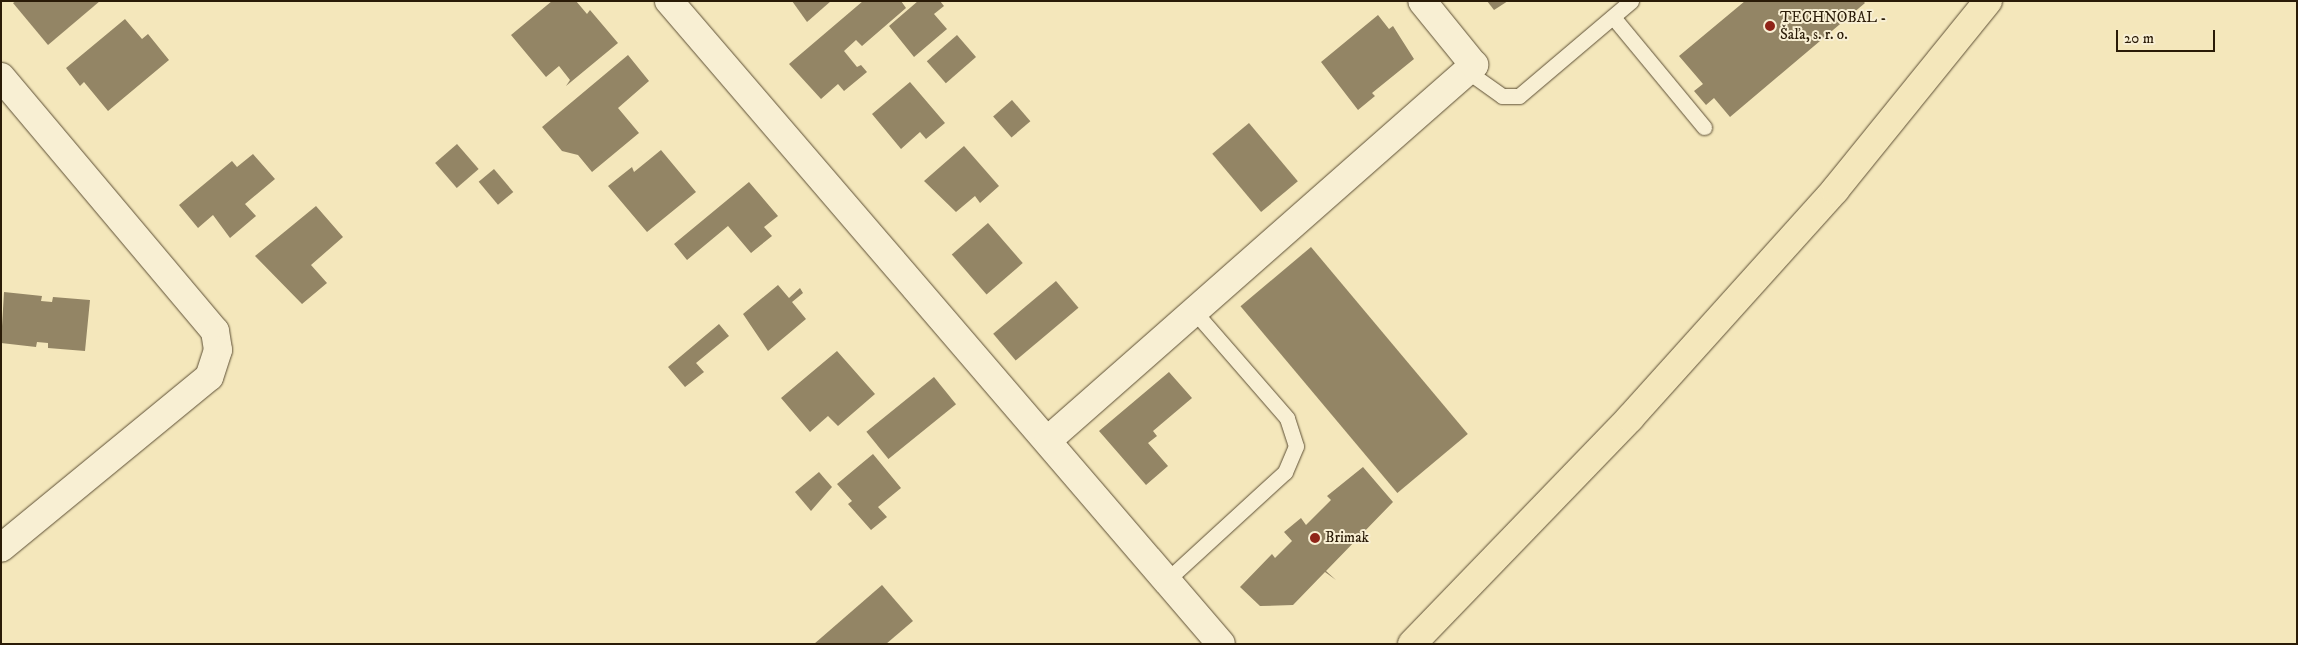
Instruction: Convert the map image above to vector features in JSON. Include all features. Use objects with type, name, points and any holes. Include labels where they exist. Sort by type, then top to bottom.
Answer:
[{"type":"main road","points":[[1412,644],[1630,418],[1835,190],[1988,1]]},
{"type":"street","points":[[669,1],[1048,440],[1221,644]]},
{"type":"street","points":[[1048,440],[1474,65],[1422,1]]},
{"type":"street","points":[[1,77],[215,331],[218,350],[209,377],[1,548]]},
{"type":"lane","points":[[1467,71],[1502,96],[1518,96],[1632,1]]},
{"type":"lane","points":[[1612,17],[1704,127]]},
{"type":"lane","points":[[1166,580],[1285,472],[1296,446],[1287,418],[1194,311]]},
{"type":"building","points":[[16,1],[100,1],[48,45],[13,3]]},
{"type":"building","points":[[552,1],[576,1],[587,14],[590,10],[618,43],[566,86],[570,80],[559,66],[546,77],[511,35]]},
{"type":"building","points":[[792,1],[831,1],[807,22]]},
{"type":"building","points":[[863,1],[901,1],[906,8],[862,46],[856,40],[844,51],[857,67],[861,65],[867,72],[844,91],[838,84],[821,99],[789,64]]},
{"type":"building","points":[[918,1],[940,1],[944,6],[934,14],[947,29],[914,57],[889,26]]},
{"type":"building","points":[[1487,1],[1508,1],[1494,10]]},
{"type":"building","points":[[1745,1],[1863,1],[1865,3],[1730,117],[1714,98],[1706,105],[1694,91],[1703,84],[1679,56]]},
{"type":"building","points":[[1378,15],[1389,29],[1393,26],[1414,59],[1372,93],[1375,96],[1358,110],[1321,62]]},
{"type":"building","points":[[125,19],[142,39],[148,34],[169,60],[108,111],[84,82],[80,86],[66,68]]},
{"type":"building","points":[[957,35],[976,57],[946,83],[927,61]]},
{"type":"building","points":[[628,55],[649,81],[618,108],[639,133],[592,172],[578,155],[562,151],[542,127]]},
{"type":"building","points":[[910,82],[945,123],[926,139],[920,132],[901,149],[872,114]]},
{"type":"building","points":[[1012,100],[1030,121],[1012,138],[993,116]]},
{"type":"building","points":[[1249,123],[1298,181],[1261,212],[1212,154]]},
{"type":"building","points":[[457,144],[479,169],[457,188],[435,163]]},
{"type":"building","points":[[964,146],[999,186],[980,203],[975,196],[956,212],[924,181]]},
{"type":"building","points":[[661,150],[696,192],[647,232],[608,186],[632,167],[634,172]]},
{"type":"building","points":[[253,154],[275,179],[245,204],[256,216],[230,238],[213,215],[198,228],[179,205],[232,161],[237,167]]},
{"type":"building","points":[[494,169],[513,192],[498,205],[479,182]]},
{"type":"building","points":[[749,182],[778,216],[764,227],[772,236],[751,253],[728,226],[687,260],[674,244]]},
{"type":"building","points":[[316,206],[343,237],[311,265],[327,283],[302,304],[255,256]]},
{"type":"building","points":[[988,223],[1023,263],[987,294],[952,254]]},
{"type":"building","points":[[1311,247],[1468,434],[1397,493],[1241,306]]},
{"type":"building","points":[[1056,281],[1078,308],[1016,361],[993,334]]},
{"type":"building","points":[[778,285],[789,298],[800,288],[803,293],[792,302],[806,319],[768,351],[743,314]]},
{"type":"building","points":[[4,292],[42,296],[41,301],[52,302],[53,297],[90,300],[85,351],[48,348],[48,343],[37,342],[36,347],[1,343]]},
{"type":"building","points":[[719,324],[729,336],[696,363],[704,372],[685,387],[668,367]]},
{"type":"building","points":[[837,351],[875,394],[838,426],[828,416],[810,432],[781,398]]},
{"type":"building","points":[[1169,372],[1192,398],[1153,431],[1157,436],[1148,443],[1168,466],[1146,485],[1099,431]]},
{"type":"building","points":[[934,377],[956,404],[888,459],[866,432]]},
{"type":"building","points":[[873,454],[901,488],[878,507],[887,517],[871,530],[848,504],[852,501],[837,484]]},
{"type":"building","points":[[1363,467],[1393,502],[1326,571],[1336,580],[1325,572],[1293,605],[1260,606],[1240,587],[1272,554],[1275,558],[1292,541],[1284,532],[1301,518],[1306,525],[1331,500],[1327,496]]},
{"type":"building","points":[[819,472],[832,487],[811,511],[795,492]]},
{"type":"building","points":[[882,585],[913,621],[886,644],[814,644]]},
{"type":"place","name":"TECHNOBAL - Šaľa, s. r. o.","points":[[1770,26]]},
{"type":"place","name":"Brimak","points":[[1315,538]]}]
